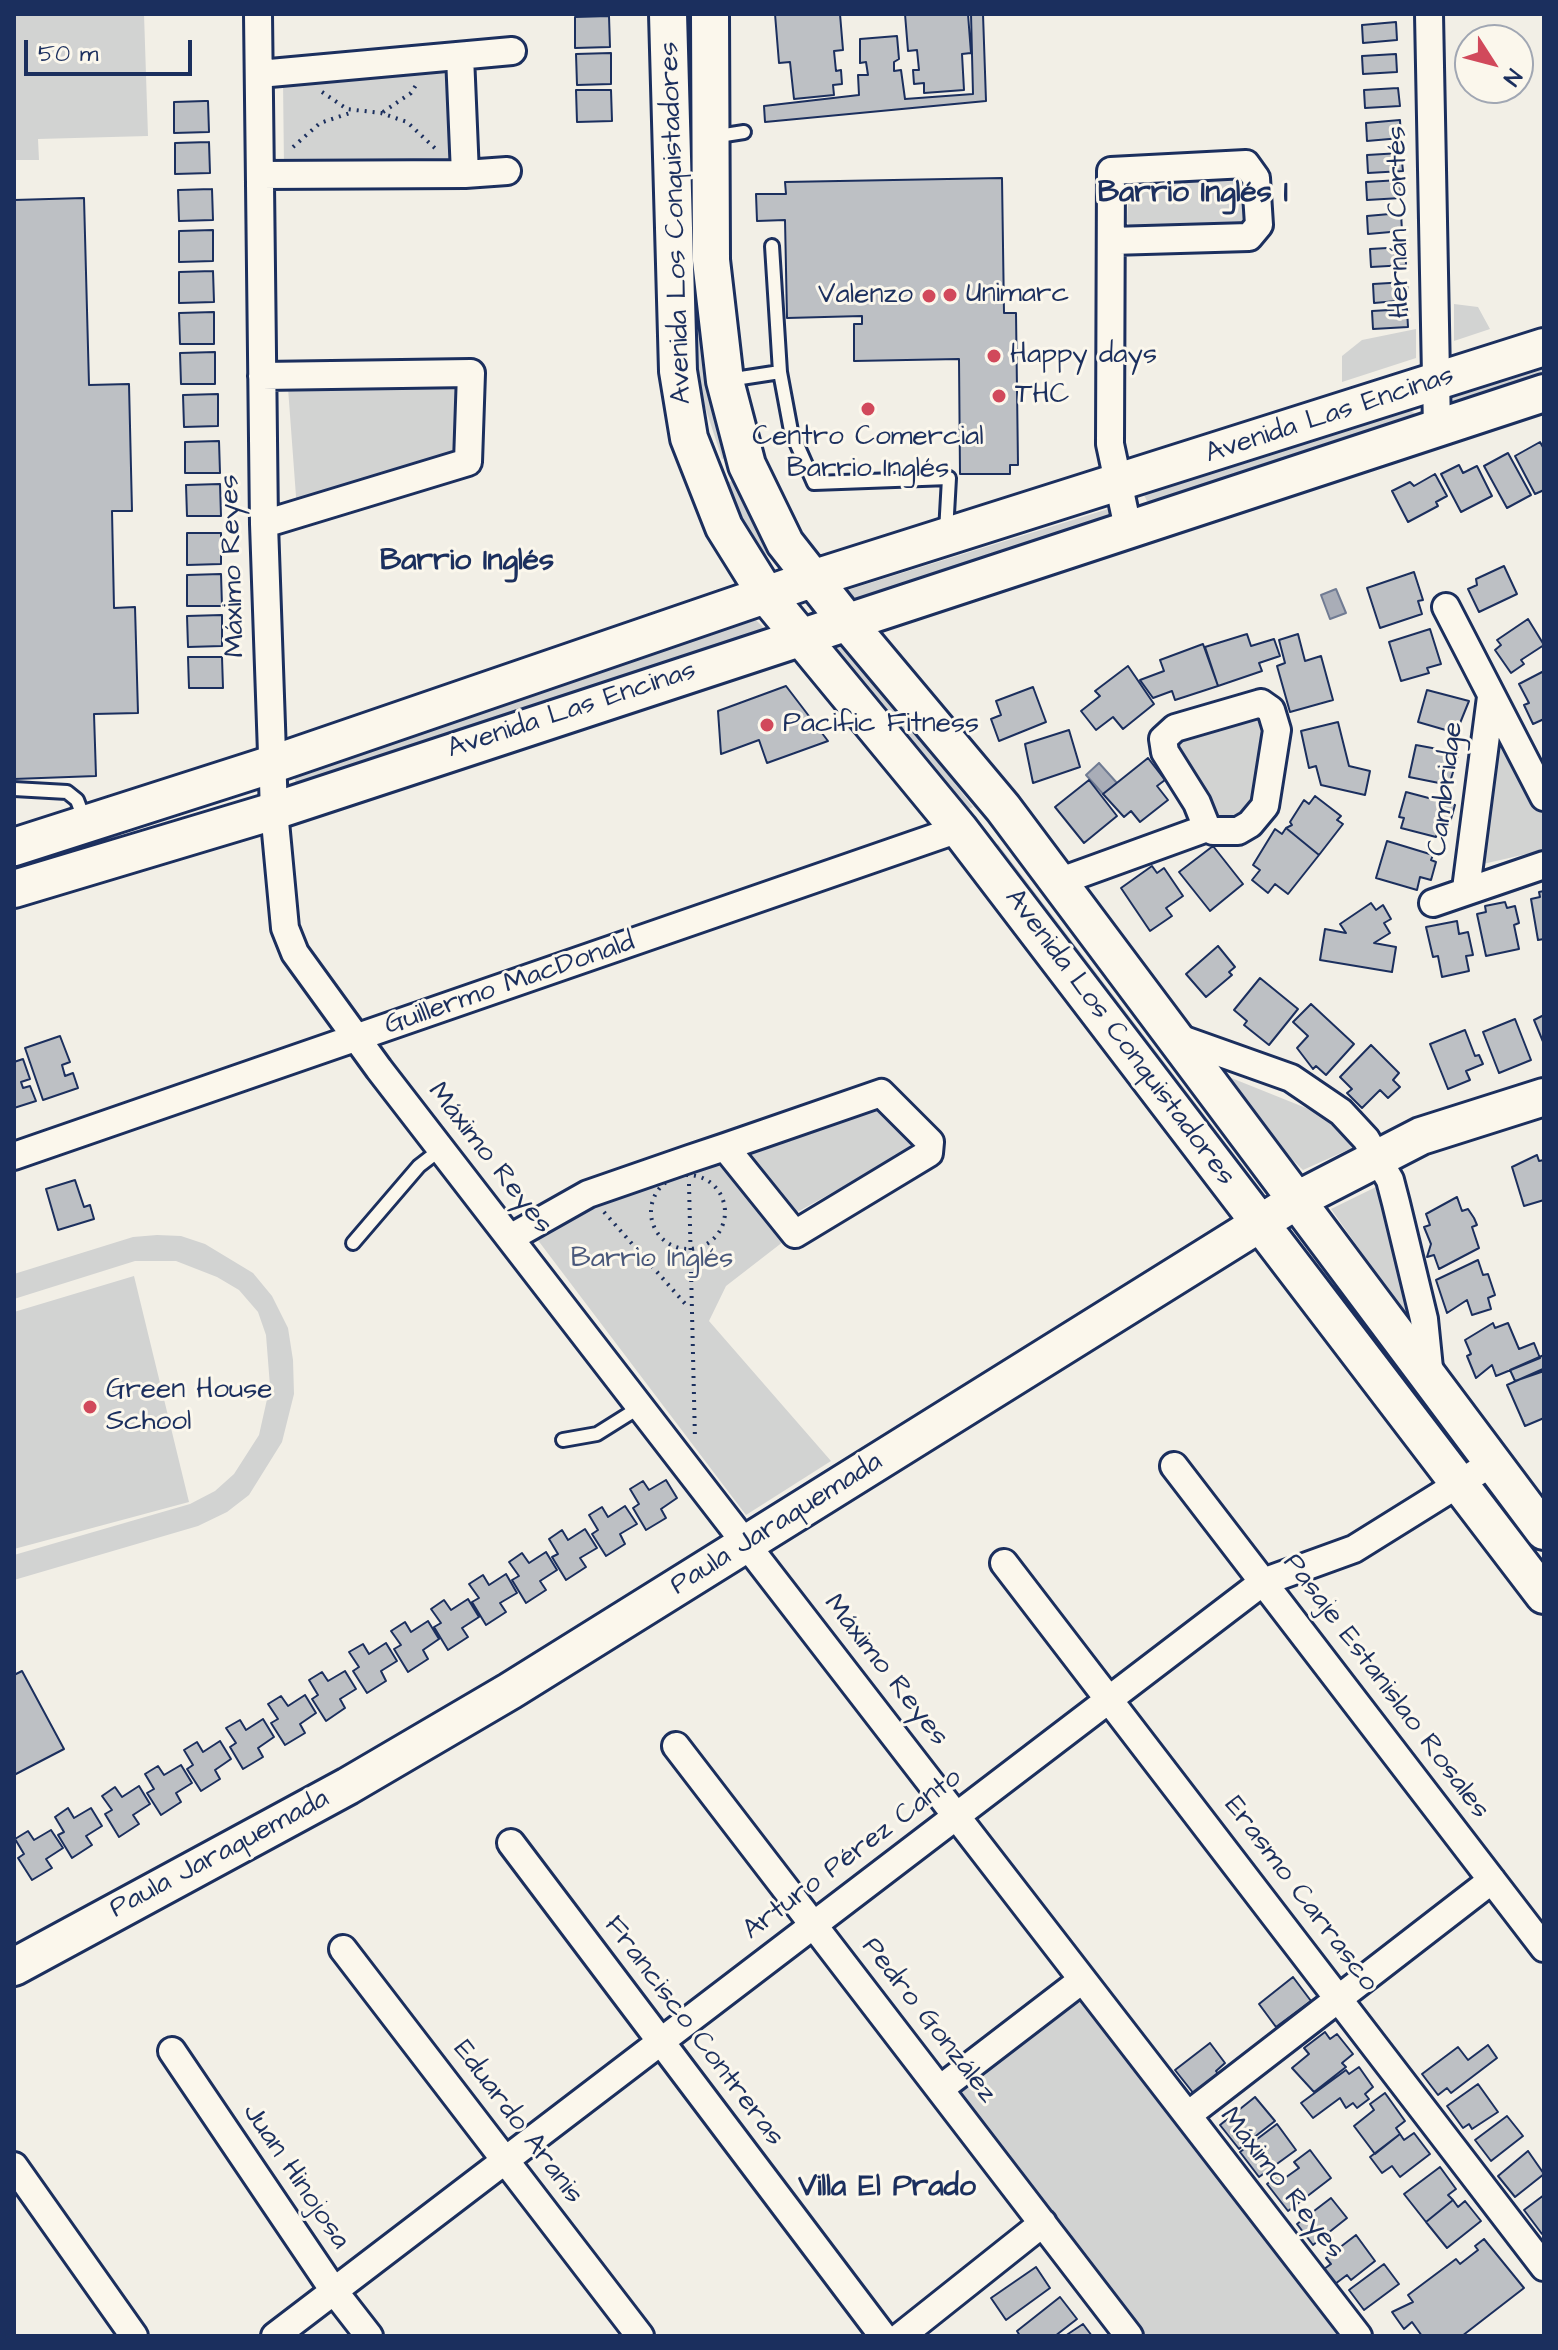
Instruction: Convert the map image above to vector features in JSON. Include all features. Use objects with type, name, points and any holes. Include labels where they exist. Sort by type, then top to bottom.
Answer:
[{"type":"street","name":"Máximo Reyes","points":[[258,14],[264,524],[274,811],[285,928],[310,977],[356,1039],[1358,2336]]},
{"type":"street","name":"Avenida Los Conquistadores","points":[[668,14],[678,371],[689,438],[724,527],[767,596],[959,829],[1544,1595]]},
{"type":"street","name":"Avenida Los Conquistadores","points":[[710,14],[711,260],[725,381],[747,465],[785,543],[1003,808],[1171,1036],[1299,1199],[1544,1531]]},
{"type":"street","name":"Hernán Cortés","points":[[1429,14],[1437,428]]},
{"type":"street","points":[[259,74],[512,51]]},
{"type":"street","points":[[460,56],[465,174]]},
{"type":"street","points":[[1111,241],[1249,237],[1259,225],[1256,178],[1246,164],[1111,171],[1110,444],[1128,528]]},
{"type":"street","points":[[260,175],[507,171]]},
{"type":"street","name":"Avenida Las Encinas","points":[[14,847],[273,764],[812,579],[1544,347]]},
{"type":"street","points":[[262,376],[471,373],[468,462],[264,524]]},
{"type":"street","name":"Avenida Las Encinas","points":[[14,889],[274,811],[1544,393]]},
{"type":"street","points":[[702,477],[747,465]]},
{"type":"street","name":"Cambridge","points":[[1446,607],[1544,797]]},
{"type":"street","name":"Cambridge","points":[[1466,889],[1491,697]]},
{"type":"street","points":[[1058,882],[1207,828],[1219,833],[1238,831],[1250,824],[1265,806],[1277,730],[1271,710],[1263,704],[1252,704],[1175,728],[1163,739],[1165,752],[1197,803],[1207,828]]},
{"type":"street","name":"Guillermo MacDonald","points":[[14,1156],[959,829],[1003,808]]},
{"type":"street","points":[[73,871],[86,824]]},
{"type":"street","name":"Cambridge","points":[[1433,903],[1466,889],[1544,865]]},
{"type":"street","name":"Avenida Los Conquistadores","points":[[1171,1036],[1291,1078],[1341,1112],[1379,1157],[1390,1180],[1424,1319],[1430,1378]]},
{"type":"street","points":[[510,1238],[588,1194],[689,1167],[725,1147],[881,1093],[930,1142],[929,1153],[795,1234],[725,1147]]},
{"type":"street","name":"Paula Jaraquemada","points":[[14,1967],[416,1747],[1299,1199],[1421,1136],[1544,1097]]},
{"type":"street","name":"Arturo Pérez Canto","points":[[275,2336],[1263,1582],[1347,1553],[1492,1463]]},
{"type":"street","name":"Pasaje Estanislao Rosales","points":[[1174,1466],[1544,1948]]},
{"type":"street","name":"Erasmo Carrasco","points":[[1004,1563],[1544,2267]]},
{"type":"street","name":"Pedro González","points":[[676,1746],[1129,2336]]},
{"type":"street","name":"Francisco Contreras","points":[[511,1843],[883,2336]]},
{"type":"street","points":[[1188,2115],[1492,1880]]},
{"type":"street","name":"Eduardo Aranis","points":[[343,1949],[640,2336]]},
{"type":"street","points":[[940,2089],[1082,1980]]},
{"type":"street","name":"Juan Hinojosa","points":[[172,2051],[334,2291],[369,2336]]},
{"type":"street","points":[[14,2166],[134,2336]]},
{"type":"street","points":[[901,2336],[1043,2223]]},
{"type":"lane","points":[[709,138],[744,132]]},
{"type":"lane","points":[[772,246],[780,372],[791,431],[814,483],[949,478],[945,537]]},
{"type":"lane","points":[[725,381],[780,372]]},
{"type":"lane","points":[[14,789],[67,792],[77,800],[86,824]]},
{"type":"lane","points":[[353,1243],[419,1166],[441,1149]]},
{"type":"lane","points":[[563,1440],[597,1434],[640,1407]]},
{"type":"path","points":[[308,70],[318,89],[331,101],[347,109],[381,113],[414,127],[439,152]]},
{"type":"path","points":[[381,113],[411,93],[421,78]]},
{"type":"path","points":[[293,147],[320,123],[342,114],[364,111]]},
{"type":"path","points":[[689,1167],[719,1191],[725,1212],[723,1223],[710,1241],[679,1248],[660,1237],[651,1217],[654,1195],[661,1186],[689,1167]]},
{"type":"path","points":[[689,1167],[695,1451]]},
{"type":"path","points":[[588,1194],[690,1309]]},
{"type":"green space","points":[[14,14],[144,14],[148,136],[38,139],[39,160],[14,160]]},
{"type":"green space","points":[[677,14],[695,14],[731,457],[722,459],[697,382],[690,332]]},
{"type":"green space","points":[[452,65],[457,162],[284,167],[283,81]]},
{"type":"green space","points":[[1243,173],[1249,180],[1245,230],[1136,233],[1127,222],[1130,177]]},
{"type":"green space","points":[[1454,304],[1478,307],[1490,329],[1454,341]]},
{"type":"green space","points":[[1416,329],[1416,358],[1342,382],[1342,356],[1362,340]]},
{"type":"green space","points":[[1544,360],[1544,382],[1456,406],[1452,401],[1456,392]]},
{"type":"green space","points":[[462,383],[458,457],[297,510],[288,388]]},
{"type":"green space","points":[[1407,408],[1417,415],[1410,424],[1156,502],[1147,501],[1144,495],[1144,488]]},
{"type":"green space","points":[[743,477],[780,563],[775,563],[763,551],[739,515],[726,483]]},
{"type":"green space","points":[[1108,509],[1115,518],[853,605],[847,595],[848,590],[857,587]]},
{"type":"green space","points":[[756,620],[763,627],[763,636],[297,789],[293,769]]},
{"type":"green space","points":[[838,641],[850,648],[973,807],[959,814],[834,651]]},
{"type":"green space","points":[[1253,712],[1267,724],[1251,811],[1233,822],[1215,818],[1174,752],[1175,738]]},
{"type":"green space","points":[[1504,740],[1544,810],[1544,850],[1483,864],[1480,861],[1496,741]]},
{"type":"green space","points":[[998,844],[1270,1201],[1266,1208],[984,851]]},
{"type":"green space","points":[[1194,1063],[1331,1118],[1352,1148],[1303,1170]]},
{"type":"green space","points":[[877,1100],[912,1142],[907,1151],[792,1215],[737,1152]]},
{"type":"green space","name":"Barrio Inglés","points":[[716,1154],[788,1238],[726,1286],[709,1321],[831,1461],[746,1515],[537,1239],[593,1198]]},
{"type":"green space","points":[[1378,1186],[1416,1309],[1407,1317],[1331,1209]]},
{"type":"green space","name":"Green House School","points":[[181,1236],[205,1244],[253,1273],[272,1296],[288,1328],[293,1360],[294,1394],[282,1442],[249,1495],[227,1512],[198,1526],[14,1580],[14,1555],[190,1504],[215,1491],[234,1474],[259,1435],[270,1386],[266,1335],[258,1312],[239,1290],[217,1277],[176,1261],[135,1261],[14,1299],[14,1274],[133,1237]]},
{"type":"green space","name":"Green House School","points":[[134,1276],[189,1502],[14,1549],[14,1312]]},
{"type":"green space","points":[[1078,1993],[1341,2336],[1144,2336],[954,2088]]},
{"type":"shaded area","points":[[1336,589],[1346,613],[1330,619],[1321,595]]},
{"type":"shaded area","points":[[1099,763],[1117,783],[1103,794],[1086,775]]},
{"type":"building","points":[[775,14],[840,14],[843,50],[834,51],[836,71],[841,70],[842,84],[833,85],[834,95],[794,99],[790,62],[779,63]]},
{"type":"building","points":[[905,14],[968,14],[971,53],[962,54],[964,90],[924,93],[924,83],[914,84],[913,70],[919,70],[917,50],[908,51]]},
{"type":"building","points":[[971,14],[983,14],[986,101],[765,122],[764,106],[859,95],[858,75],[868,75],[866,62],[860,63],[860,39],[897,36],[899,59],[894,62],[894,71],[901,70],[905,99],[973,94]]},
{"type":"building","points":[[609,16],[610,47],[575,48],[575,17]]},
{"type":"building","points":[[1396,22],[1397,40],[1363,43],[1362,25]]},
{"type":"building","points":[[611,53],[611,84],[577,85],[576,54]]},
{"type":"building","points":[[1396,54],[1397,72],[1363,74],[1362,56]]},
{"type":"building","points":[[1398,88],[1400,106],[1365,108],[1364,90]]},
{"type":"building","points":[[576,90],[611,90],[612,121],[577,122]]},
{"type":"building","points":[[208,101],[209,132],[174,133],[174,102]]},
{"type":"building","points":[[1400,120],[1401,138],[1367,141],[1366,123]]},
{"type":"building","points":[[209,142],[210,173],[175,174],[175,143]]},
{"type":"building","points":[[1401,153],[1403,171],[1368,173],[1367,155]]},
{"type":"building","points":[[1002,178],[1004,313],[1016,313],[1018,465],[1010,465],[1010,474],[960,474],[959,359],[854,361],[854,324],[862,324],[862,316],[787,318],[785,220],[757,221],[756,194],[786,194],[785,182]]},
{"type":"building","points":[[1400,180],[1401,198],[1367,200],[1366,182]]},
{"type":"building","points":[[212,189],[213,220],[179,221],[178,190]]},
{"type":"building","points":[[84,198],[89,385],[129,384],[132,511],[112,511],[114,608],[135,607],[138,713],[94,714],[96,776],[14,779],[14,200]]},
{"type":"building","points":[[1401,213],[1402,231],[1368,234],[1367,216]]},
{"type":"building","points":[[213,230],[213,261],[179,262],[179,231]]},
{"type":"building","points":[[1405,247],[1406,265],[1371,267],[1370,249]]},
{"type":"building","points":[[213,271],[214,302],[179,303],[179,272]]},
{"type":"building","points":[[1407,282],[1408,300],[1374,303],[1373,284]]},
{"type":"building","points":[[1407,309],[1408,327],[1373,329],[1372,311]]},
{"type":"building","points":[[214,312],[214,344],[180,344],[179,313]]},
{"type":"building","points":[[215,352],[215,384],[181,384],[180,353]]},
{"type":"building","points":[[218,394],[218,426],[184,427],[183,395]]},
{"type":"building","points":[[219,441],[220,473],[185,473],[185,442]]},
{"type":"building","points":[[1540,442],[1544,449],[1544,490],[1535,494],[1515,456]]},
{"type":"building","points":[[1508,453],[1531,495],[1507,508],[1484,466]]},
{"type":"building","points":[[1459,465],[1463,473],[1477,466],[1492,496],[1461,512],[1441,474]]},
{"type":"building","points":[[1435,474],[1447,496],[1436,502],[1438,506],[1408,522],[1392,491],[1410,482],[1414,486]]},
{"type":"building","points":[[220,484],[221,516],[187,516],[186,485]]},
{"type":"building","points":[[187,533],[221,533],[221,564],[187,565]]},
{"type":"building","points":[[1504,566],[1517,594],[1479,612],[1468,589],[1477,585],[1476,579]]},
{"type":"building","points":[[1414,572],[1423,600],[1418,601],[1422,614],[1380,628],[1367,588]]},
{"type":"building","points":[[221,574],[222,606],[187,606],[187,575]]},
{"type":"building","points":[[222,615],[222,646],[188,647],[187,616]]},
{"type":"building","points":[[1528,619],[1544,645],[1521,660],[1524,664],[1511,673],[1495,650],[1501,645],[1497,640]]},
{"type":"building","points":[[1430,629],[1441,664],[1427,668],[1429,673],[1401,681],[1389,642]]},
{"type":"building","points":[[1247,634],[1251,646],[1274,639],[1280,656],[1259,663],[1262,671],[1218,686],[1205,647]]},
{"type":"building","points":[[1298,634],[1305,661],[1321,656],[1333,700],[1290,712],[1277,666],[1285,663],[1279,640]]},
{"type":"building","points":[[1203,644],[1218,686],[1175,700],[1172,691],[1153,698],[1140,680],[1164,671],[1160,660]]},
{"type":"building","points":[[188,657],[222,657],[223,688],[189,688]]},
{"type":"building","points":[[1128,666],[1154,704],[1123,729],[1113,717],[1096,730],[1081,711],[1100,696],[1095,691]]},
{"type":"building","points":[[1544,671],[1544,719],[1533,724],[1524,705],[1529,703],[1519,684]]},
{"type":"building","name":"Pacific Fitness","points":[[786,686],[828,741],[767,763],[759,740],[721,754],[718,711]]},
{"type":"building","points":[[1033,687],[1046,722],[999,741],[991,719],[1001,715],[996,701]]},
{"type":"building","points":[[1427,690],[1469,701],[1456,733],[1418,722]]},
{"type":"building","points":[[1338,722],[1349,766],[1370,771],[1365,795],[1321,785],[1316,766],[1309,768],[1301,731]]},
{"type":"building","points":[[1069,730],[1080,767],[1033,783],[1025,744]]},
{"type":"building","points":[[1416,745],[1459,753],[1449,785],[1409,777]]},
{"type":"building","points":[[1148,758],[1165,780],[1157,786],[1168,800],[1140,822],[1131,811],[1124,817],[1103,794]]},
{"type":"building","points":[[1089,780],[1117,816],[1084,843],[1055,807]]},
{"type":"building","points":[[1406,792],[1455,805],[1447,833],[1438,831],[1436,837],[1401,828],[1404,818],[1399,817]]},
{"type":"building","points":[[1315,796],[1341,816],[1337,820],[1343,824],[1319,855],[1286,828],[1292,825],[1290,822],[1304,800],[1309,804]]},
{"type":"building","points":[[1286,828],[1319,855],[1288,894],[1275,884],[1268,893],[1252,880],[1260,870],[1253,865],[1275,829],[1282,834]]},
{"type":"building","points":[[1387,841],[1433,855],[1431,860],[1436,862],[1431,880],[1420,877],[1417,890],[1376,878]]},
{"type":"building","points":[[1213,846],[1243,884],[1210,911],[1179,872]]},
{"type":"building","points":[[1152,866],[1157,873],[1164,868],[1183,896],[1166,908],[1172,916],[1150,931],[1121,888]]},
{"type":"building","points":[[1544,891],[1544,939],[1538,940],[1531,899],[1540,897],[1539,892]]},
{"type":"building","points":[[1505,902],[1507,908],[1515,906],[1519,923],[1514,925],[1519,949],[1486,956],[1477,914],[1486,912],[1485,906]]},
{"type":"building","points":[[1371,903],[1376,910],[1383,905],[1391,919],[1384,923],[1390,933],[1374,943],[1396,947],[1392,972],[1320,960],[1325,929],[1346,933],[1340,924]]},
{"type":"building","points":[[1457,921],[1459,934],[1468,932],[1473,955],[1466,956],[1469,971],[1442,977],[1438,956],[1433,957],[1426,927]]},
{"type":"building","points":[[1218,946],[1235,967],[1229,972],[1232,975],[1206,997],[1186,974]]},
{"type":"building","points":[[1260,978],[1298,1009],[1269,1045],[1244,1025],[1247,1021],[1234,1010]]},
{"type":"building","points":[[1311,1004],[1354,1044],[1326,1075],[1316,1066],[1313,1069],[1297,1048],[1308,1036],[1293,1022]]},
{"type":"building","points":[[1544,1015],[1544,1044],[1534,1020]]},
{"type":"building","points":[[1515,1019],[1531,1060],[1499,1073],[1483,1032]]},
{"type":"building","points":[[1465,1030],[1475,1056],[1479,1055],[1483,1064],[1466,1071],[1470,1080],[1448,1089],[1430,1044]]},
{"type":"building","points":[[60,1036],[70,1062],[62,1065],[65,1076],[73,1073],[78,1088],[43,1100],[25,1048]]},
{"type":"building","points":[[1371,1045],[1399,1073],[1393,1080],[1400,1087],[1388,1098],[1380,1090],[1362,1108],[1347,1093],[1352,1089],[1340,1077]]},
{"type":"building","points":[[23,1059],[30,1079],[21,1082],[23,1088],[30,1086],[36,1101],[14,1108],[14,1062]]},
{"type":"building","points":[[1537,1155],[1539,1161],[1544,1160],[1544,1200],[1524,1206],[1512,1167]]},
{"type":"building","points":[[75,1180],[84,1207],[90,1205],[94,1219],[58,1230],[46,1189]]},
{"type":"building","points":[[1457,1197],[1462,1211],[1468,1209],[1474,1218],[1477,1225],[1472,1227],[1479,1248],[1439,1269],[1434,1255],[1427,1257],[1431,1244],[1424,1227],[1430,1225],[1426,1214]]},
{"type":"building","points":[[1478,1260],[1483,1275],[1488,1274],[1495,1295],[1488,1298],[1491,1309],[1472,1315],[1467,1300],[1447,1313],[1436,1280]]},
{"type":"building","points":[[1493,1323],[1495,1328],[1508,1323],[1519,1349],[1534,1343],[1540,1358],[1496,1376],[1492,1365],[1476,1378],[1467,1356],[1471,1354],[1465,1340]]},
{"type":"building","points":[[1544,1355],[1544,1371],[1515,1381],[1510,1370]]},
{"type":"building","points":[[1543,1369],[1544,1418],[1525,1426],[1507,1385]]},
{"type":"building","points":[[666,1480],[677,1498],[661,1509],[666,1518],[646,1530],[633,1508],[639,1504],[630,1489],[643,1481],[649,1490]]},
{"type":"building","points":[[625,1506],[637,1524],[620,1534],[625,1544],[606,1556],[592,1534],[598,1530],[589,1515],[602,1507],[608,1517]]},
{"type":"building","points":[[585,1529],[597,1548],[580,1558],[586,1567],[566,1580],[552,1557],[558,1554],[549,1539],[562,1530],[568,1540]]},
{"type":"building","points":[[546,1552],[557,1570],[540,1581],[546,1590],[526,1603],[512,1580],[519,1576],[509,1562],[522,1553],[529,1563]]},
{"type":"building","points":[[506,1574],[517,1593],[500,1603],[506,1612],[486,1625],[472,1602],[479,1598],[469,1584],[483,1575],[489,1585]]},
{"type":"building","points":[[468,1599],[479,1617],[462,1628],[468,1637],[448,1650],[434,1627],[441,1623],[431,1609],[444,1600],[451,1610]]},
{"type":"building","points":[[428,1621],[439,1639],[423,1650],[428,1659],[408,1672],[394,1649],[401,1645],[391,1631],[405,1622],[411,1632]]},
{"type":"building","points":[[386,1643],[397,1661],[381,1671],[386,1681],[367,1693],[353,1671],[359,1667],[349,1652],[363,1644],[369,1654]]},
{"type":"building","points":[[22,1671],[64,1749],[14,1775],[14,1675]]},
{"type":"building","points":[[345,1671],[356,1689],[340,1699],[345,1708],[326,1721],[312,1699],[318,1695],[309,1680],[322,1672],[328,1681]]},
{"type":"building","points":[[305,1695],[316,1713],[300,1724],[305,1733],[285,1745],[271,1723],[278,1719],[268,1704],[281,1696],[288,1706]]},
{"type":"building","points":[[263,1719],[274,1737],[258,1748],[263,1757],[243,1769],[230,1747],[236,1743],[226,1728],[240,1720],[246,1730]]},
{"type":"building","points":[[220,1741],[231,1759],[215,1770],[220,1779],[201,1791],[187,1769],[193,1765],[184,1750],[197,1742],[203,1752]]},
{"type":"building","points":[[181,1765],[192,1783],[176,1793],[181,1802],[161,1815],[147,1793],[154,1789],[145,1774],[158,1766],[164,1775]]},
{"type":"building","points":[[139,1786],[150,1804],[133,1815],[139,1824],[119,1837],[105,1814],[112,1810],[102,1796],[115,1787],[122,1797]]},
{"type":"building","points":[[68,1808],[74,1818],[91,1808],[102,1826],[86,1836],[92,1845],[72,1858],[58,1835],[64,1832],[55,1817]]},
{"type":"building","points":[[51,1830],[63,1848],[46,1859],[52,1868],[32,1880],[18,1858],[24,1854],[15,1839],[28,1831],[34,1840]]},
{"type":"building","points":[[1293,1977],[1311,2001],[1276,2027],[1259,2004]]},
{"type":"building","points":[[1325,2032],[1330,2039],[1337,2034],[1353,2054],[1342,2063],[1346,2067],[1314,2092],[1292,2068],[1309,2054],[1304,2048]]},
{"type":"building","points":[[1210,2043],[1225,2063],[1216,2071],[1219,2075],[1194,2094],[1175,2070]]},
{"type":"building","points":[[1488,2045],[1497,2058],[1451,2093],[1447,2088],[1438,2095],[1422,2074],[1458,2047],[1468,2060]]},
{"type":"building","points":[[1359,2067],[1373,2087],[1365,2094],[1369,2099],[1357,2108],[1353,2103],[1346,2108],[1340,2098],[1313,2118],[1301,2103],[1346,2070],[1349,2074]]},
{"type":"building","points":[[1478,2084],[1498,2112],[1472,2129],[1469,2124],[1463,2128],[1447,2106]]},
{"type":"building","points":[[1385,2093],[1405,2121],[1396,2128],[1400,2134],[1375,2154],[1354,2126],[1374,2110],[1370,2104]]},
{"type":"building","points":[[1255,2097],[1275,2121],[1239,2149],[1220,2125]]},
{"type":"building","points":[[1507,2116],[1523,2136],[1491,2161],[1475,2140]]},
{"type":"building","points":[[1277,2124],[1296,2150],[1259,2177],[1240,2152]]},
{"type":"building","points":[[1414,2133],[1430,2154],[1400,2177],[1392,2166],[1382,2173],[1370,2157],[1400,2134],[1404,2140]]},
{"type":"building","points":[[1310,2150],[1331,2178],[1288,2211],[1267,2184],[1281,2173],[1285,2178],[1299,2168],[1294,2162]]},
{"type":"building","points":[[1528,2151],[1544,2174],[1515,2197],[1498,2176]]},
{"type":"building","points":[[1440,2167],[1456,2189],[1448,2195],[1453,2200],[1426,2222],[1404,2194]]},
{"type":"building","points":[[1544,2195],[1544,2233],[1542,2234],[1524,2210]]},
{"type":"building","points":[[1331,2198],[1347,2218],[1313,2245],[1297,2224]]},
{"type":"building","points":[[1453,2200],[1458,2207],[1465,2201],[1481,2221],[1447,2248],[1426,2222]]},
{"type":"building","points":[[1356,2235],[1375,2261],[1351,2280],[1347,2275],[1335,2284],[1324,2269],[1331,2264],[1326,2258]]},
{"type":"building","points":[[1484,2239],[1524,2288],[1462,2336],[1422,2336],[1412,2322],[1404,2329],[1392,2312],[1413,2302],[1408,2295],[1456,2259],[1460,2264],[1478,2250],[1475,2246]]},
{"type":"building","points":[[1384,2264],[1399,2284],[1364,2310],[1349,2290]]},
{"type":"building","points":[[1036,2267],[1050,2288],[1006,2320],[991,2298]]},
{"type":"building","points":[[1060,2297],[1077,2319],[1055,2336],[1020,2336],[1017,2331]]},
{"type":"building","points":[[1083,2324],[1092,2336],[1065,2336]]},
{"type":"place","name":"Unimarc","points":[[950,295]]},
{"type":"place","name":"Valenzo","points":[[929,296]]},
{"type":"place","name":"Happy days","points":[[994,356]]},
{"type":"place","name":"THC","points":[[999,396]]},
{"type":"place","name":"Centro Comercial Barrio Inglés","points":[[868,409]]},
{"type":"place","name":"Pacific Fitness","points":[[767,725]]},
{"type":"place","name":"Green House School","points":[[90,1407]]},
{"type":"district","name":"Barrio Inglés I","points":[[1193,195]]},
{"type":"district","name":"Barrio Inglés","points":[[467,563]]},
{"type":"district","name":"Villa El Prado","points":[[887,2189]]}]
